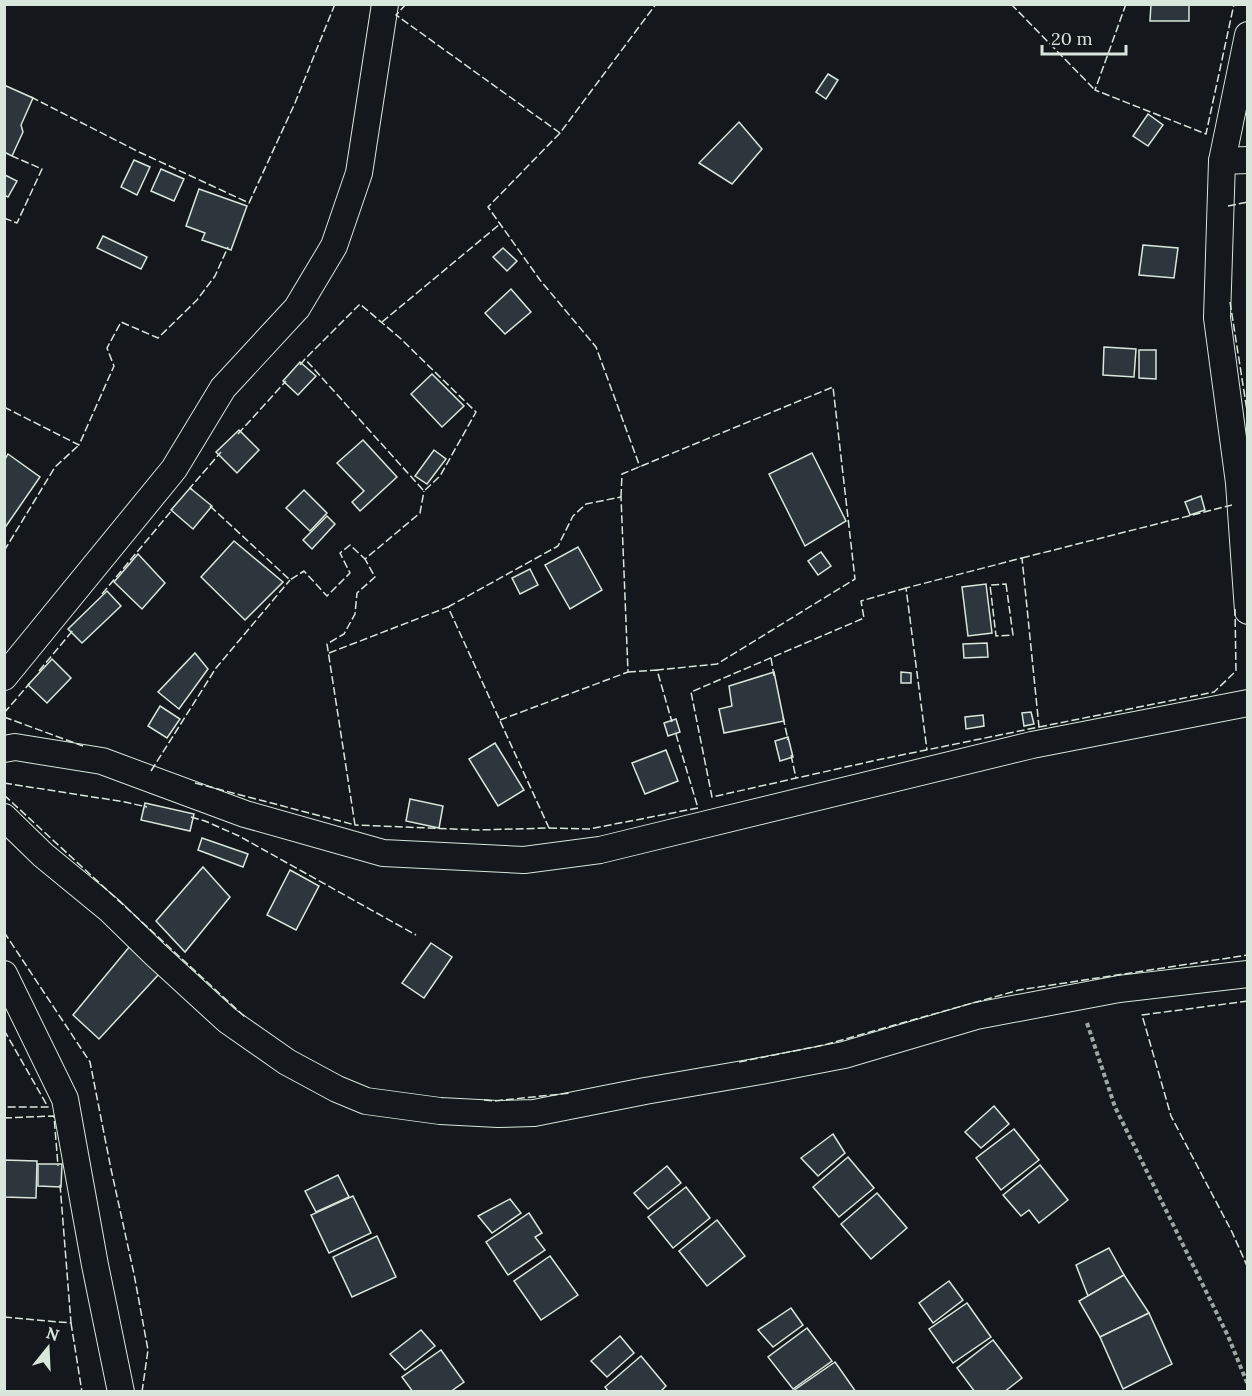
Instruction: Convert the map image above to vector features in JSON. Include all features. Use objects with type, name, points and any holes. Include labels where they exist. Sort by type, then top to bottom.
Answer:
[{"type":"street","points":[[4,677],[174,469],[223,388],[297,308],[334,246],[359,173],[385,4]]},
{"type":"street","points":[[1248,35],[1221,161],[1217,318],[1239,483],[1248,611]]},
{"type":"street","points":[[1221,161],[1248,160]]},
{"type":"street","points":[[4,749],[15,747],[102,761],[245,814],[383,853],[524,860],[600,850],[1032,745],[1248,703]]},
{"type":"street","points":[[4,817],[43,855],[110,910],[227,1020],[287,1062],[337,1089],[366,1101],[440,1111],[534,1113],[844,1055],[976,1016],[1119,989],[1248,974]]},
{"type":"street","points":[[4,974],[65,1099],[121,1392]]},
{"type":"path","points":[[1079,996],[1115,1107],[1228,1336],[1248,1385]]},
{"type":"building","points":[[1151,4],[1189,4],[1189,21],[1150,21]]},
{"type":"building","points":[[828,74],[838,80],[826,99],[816,92]]},
{"type":"building","points":[[4,85],[33,98],[21,125],[23,132],[12,156],[4,152]]},
{"type":"building","points":[[1148,114],[1163,125],[1148,146],[1133,136]]},
{"type":"building","points":[[739,122],[762,149],[732,184],[699,163]]},
{"type":"building","points":[[134,160],[150,167],[137,195],[121,187]]},
{"type":"building","points":[[161,169],[184,179],[174,201],[151,191]]},
{"type":"building","points":[[5,175],[17,181],[8,197],[4,195]]},
{"type":"building","points":[[199,189],[247,206],[231,250],[202,240],[205,233],[186,226]]},
{"type":"building","points":[[103,236],[147,257],[141,269],[97,248]]},
{"type":"building","points":[[1143,245],[1178,248],[1174,278],[1139,275]]},
{"type":"building","points":[[503,248],[517,261],[507,271],[493,257]]},
{"type":"building","points":[[511,289],[531,312],[505,334],[485,313]]},
{"type":"building","points":[[1104,347],[1136,349],[1134,377],[1103,375]]},
{"type":"building","points":[[1139,350],[1156,350],[1156,379],[1139,378]]},
{"type":"building","points":[[300,362],[316,376],[298,395],[283,381]]},
{"type":"building","points":[[432,374],[464,406],[442,427],[411,394]]},
{"type":"building","points":[[239,430],[259,450],[237,473],[216,452]]},
{"type":"building","points":[[363,440],[397,477],[360,511],[352,502],[364,491],[337,463]]},
{"type":"building","points":[[434,450],[446,459],[427,484],[415,476]]},
{"type":"building","points":[[812,453],[846,521],[805,546],[769,474]]},
{"type":"building","points":[[8,454],[40,477],[4,529],[4,461]]},
{"type":"building","points":[[190,488],[212,506],[193,529],[171,510]]},
{"type":"building","points":[[304,490],[327,513],[310,531],[286,508]]},
{"type":"building","points":[[1201,496],[1205,510],[1190,515],[1185,502]]},
{"type":"building","points":[[327,516],[335,524],[312,549],[303,540]]},
{"type":"building","points":[[234,541],[283,582],[245,620],[201,577]]},
{"type":"building","points":[[578,547],[602,590],[570,609],[545,565]]},
{"type":"building","points":[[821,552],[831,566],[818,575],[808,561]]},
{"type":"building","points":[[138,554],[165,583],[142,609],[114,582]]},
{"type":"building","points":[[530,569],[538,585],[520,594],[512,578]]},
{"type":"building","points":[[986,584],[992,633],[968,636],[962,587]]},
{"type":"building","points":[[107,591],[121,606],[82,643],[68,629]]},
{"type":"building","points":[[987,643],[988,657],[964,658],[963,644]]},
{"type":"building","points":[[195,653],[208,669],[179,709],[158,692]]},
{"type":"building","points":[[52,659],[71,678],[47,703],[28,685]]},
{"type":"building","points":[[774,672],[784,721],[724,733],[719,709],[732,706],[729,686]]},
{"type":"building","points":[[901,672],[911,673],[911,683],[901,683]]},
{"type":"building","points":[[160,706],[180,719],[167,738],[148,726]]},
{"type":"building","points":[[1031,712],[1034,724],[1024,726],[1022,713]]},
{"type":"building","points":[[983,715],[984,726],[966,729],[965,717]]},
{"type":"building","points":[[676,719],[680,732],[668,736],[664,723]]},
{"type":"building","points":[[788,737],[793,757],[780,761],[775,741]]},
{"type":"building","points":[[495,743],[524,790],[498,806],[469,759]]},
{"type":"building","points":[[666,750],[678,781],[645,794],[632,763]]},
{"type":"building","points":[[410,799],[443,806],[439,828],[406,821]]},
{"type":"building","points":[[145,803],[194,814],[190,831],[141,820]]},
{"type":"building","points":[[202,838],[248,854],[243,867],[198,850]]},
{"type":"building","points":[[203,867],[230,897],[185,952],[156,921]]},
{"type":"building","points":[[290,870],[319,886],[296,930],[267,915]]},
{"type":"building","points":[[431,943],[452,957],[424,998],[402,983]]},
{"type":"building","points":[[130,946],[160,973],[99,1039],[73,1015]]},
{"type":"building","points":[[994,1106],[1009,1124],[981,1148],[965,1132]]},
{"type":"building","points":[[1014,1129],[1039,1160],[1001,1190],[976,1158]]},
{"type":"building","points":[[833,1134],[845,1153],[818,1176],[801,1158]]},
{"type":"building","points":[[848,1157],[874,1188],[839,1217],[813,1187]]},
{"type":"building","points":[[4,1160],[37,1161],[36,1198],[4,1197]]},
{"type":"building","points":[[38,1164],[62,1164],[61,1187],[38,1186]]},
{"type":"building","points":[[1040,1165],[1068,1200],[1039,1223],[1029,1210],[1021,1216],[1003,1195]]},
{"type":"building","points":[[667,1166],[681,1183],[648,1209],[634,1193]]},
{"type":"building","points":[[338,1175],[349,1197],[316,1212],[305,1191]]},
{"type":"building","points":[[686,1187],[710,1218],[673,1248],[648,1217]]},
{"type":"building","points":[[877,1193],[907,1228],[871,1259],[841,1224]]},
{"type":"building","points":[[353,1196],[371,1233],[329,1253],[311,1215]]},
{"type":"building","points":[[510,1199],[521,1213],[492,1233],[478,1216]]},
{"type":"building","points":[[529,1213],[542,1233],[535,1237],[545,1250],[508,1275],[486,1242]]},
{"type":"building","points":[[717,1220],[745,1256],[707,1286],[679,1251]]},
{"type":"building","points":[[377,1236],[396,1277],[352,1297],[333,1257]]},
{"type":"building","points":[[1109,1248],[1124,1275],[1088,1296],[1076,1265]]},
{"type":"building","points":[[550,1256],[578,1295],[541,1320],[514,1281]]},
{"type":"building","points":[[1124,1275],[1149,1313],[1100,1337],[1079,1301]]},
{"type":"building","points":[[949,1281],[963,1300],[933,1323],[919,1303]]},
{"type":"building","points":[[967,1303],[991,1337],[953,1363],[929,1329]]},
{"type":"building","points":[[791,1308],[803,1325],[773,1347],[758,1330]]},
{"type":"building","points":[[1149,1313],[1172,1364],[1123,1389],[1100,1337]]},
{"type":"building","points":[[807,1328],[832,1361],[793,1389],[768,1357]]},
{"type":"building","points":[[421,1330],[435,1346],[405,1370],[390,1354]]},
{"type":"building","points":[[620,1336],[634,1353],[607,1377],[591,1361]]},
{"type":"building","points":[[993,1340],[1022,1378],[1004,1392],[975,1392],[957,1368]]},
{"type":"building","points":[[441,1350],[464,1382],[450,1392],[413,1392],[402,1377]]},
{"type":"building","points":[[641,1356],[666,1386],[660,1392],[609,1392],[605,1387]]},
{"type":"building","points":[[835,1362],[856,1392],[793,1391]]},
{"type":"fence","points":[[31,97],[139,152],[249,203],[295,103],[335,4]]},
{"type":"fence","points":[[406,4],[396,15],[560,133],[656,4]]},
{"type":"fence","points":[[1011,4],[1095,90]]},
{"type":"fence","points":[[1126,4],[1095,90],[1206,134],[1234,4]]},
{"type":"fence","points":[[560,133],[488,207],[540,280],[596,347],[640,467]]},
{"type":"fence","points":[[4,218],[17,223],[42,169],[12,156]]},
{"type":"fence","points":[[1228,206],[1248,202]]},
{"type":"fence","points":[[382,322],[500,224]]},
{"type":"fence","points":[[4,407],[79,445],[114,366],[107,348],[121,322],[158,338],[197,300],[215,276],[228,247]]},
{"type":"fence","points":[[1230,302],[1248,417]]},
{"type":"fence","points":[[300,365],[305,359],[360,304],[400,338],[476,412],[440,476],[424,491],[305,359]]},
{"type":"fence","points":[[238,434],[286,381]]},
{"type":"fence","points":[[621,497],[622,474],[833,387],[855,579],[717,664],[657,670]]},
{"type":"fence","points":[[4,551],[55,467],[79,445]]},
{"type":"fence","points":[[192,490],[190,488],[221,452]]},
{"type":"fence","points":[[210,506],[290,580],[304,571],[327,596],[350,573],[340,553],[350,545],[365,559],[420,513],[424,491]]},
{"type":"fence","points":[[448,607],[558,546],[573,516],[586,504],[621,497],[628,672],[500,720]]},
{"type":"fence","points":[[1022,558],[1232,505]]},
{"type":"fence","points":[[102,594],[173,509]]},
{"type":"fence","points":[[906,588],[861,601],[864,618],[691,692],[712,797],[1039,727],[1022,558],[906,588],[927,750]]},
{"type":"fence","points":[[195,783],[355,825],[327,644],[344,634],[355,614],[357,593],[375,577],[365,559]]},
{"type":"fence","points":[[151,771],[216,668],[290,580]]},
{"type":"fence","points":[[1006,584],[1013,635],[996,636],[990,585],[1006,584]]},
{"type":"fence","points":[[329,653],[448,607],[549,828],[478,830],[355,825]]},
{"type":"fence","points":[[1039,727],[1214,692],[1236,671],[1235,609]]},
{"type":"fence","points":[[39,671],[74,629]]},
{"type":"fence","points":[[771,658],[774,676]]},
{"type":"fence","points":[[628,672],[657,670],[672,722]]},
{"type":"fence","points":[[4,713],[30,683]]},
{"type":"fence","points":[[4,717],[83,746]]},
{"type":"fence","points":[[783,717],[788,740]]},
{"type":"fence","points":[[549,828],[589,829],[698,808],[675,731]]},
{"type":"fence","points":[[791,755],[796,778]]},
{"type":"fence","points":[[4,783],[147,807]]},
{"type":"fence","points":[[4,795],[245,1017]]},
{"type":"fence","points":[[191,817],[239,836],[416,935]]},
{"type":"fence","points":[[4,932],[90,1062],[148,1350],[142,1392]]},
{"type":"fence","points":[[739,1062],[824,1045],[1019,990],[1248,955]]},
{"type":"fence","points":[[1248,1001],[1142,1015],[1171,1116],[1232,1232],[1248,1268]]},
{"type":"fence","points":[[4,1030],[48,1107],[4,1107]]},
{"type":"fence","points":[[484,1100],[571,1093]]},
{"type":"fence","points":[[4,1118],[54,1116],[58,1166]]},
{"type":"fence","points":[[4,1317],[71,1323],[60,1184]]},
{"type":"fence","points":[[71,1323],[82,1392]]}]
